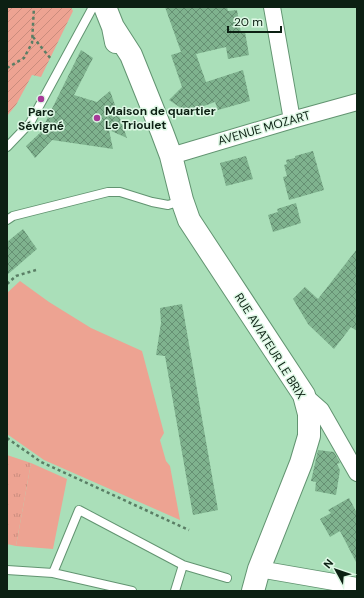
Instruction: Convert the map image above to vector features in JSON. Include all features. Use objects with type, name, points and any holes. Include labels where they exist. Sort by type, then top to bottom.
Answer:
[{"type":"main road","name":"RUE AVIATEUR LE BRIX","points":[[105,7],[113,27],[119,58],[162,166],[182,200]]},
{"type":"main road","name":"RUE AVIATEUR LE BRIX","points":[[113,27],[131,55],[171,156],[182,200],[189,220],[304,395],[309,414],[309,436],[301,463],[258,569],[253,591]]},
{"type":"street","points":[[272,7],[292,120]]},
{"type":"street","name":"AVENUE MOZART","points":[[171,156],[357,102]]},
{"type":"street","points":[[304,395],[321,410],[357,473]]},
{"type":"street","points":[[258,569],[357,586]]},
{"type":"lane","points":[[7,147],[30,123],[93,7]]},
{"type":"lane","points":[[7,220],[13,216],[108,192],[120,192],[168,206],[182,200]]},
{"type":"lane","points":[[53,573],[79,510],[183,565],[227,578]]},
{"type":"lane","points":[[175,591],[183,565]]},
{"type":"lane","points":[[7,570],[53,573],[132,591]]},
{"type":"path","points":[[7,68],[24,58],[32,44],[34,7]]},
{"type":"path","points":[[33,36],[59,69]]},
{"type":"path","points":[[7,284],[16,276],[36,270]]},
{"type":"path","points":[[7,438],[41,462],[189,530]]},
{"type":"green space","points":[[7,7],[71,7],[73,11],[41,77],[32,75],[16,105],[7,116]]},
{"type":"green space","points":[[20,281],[49,302],[91,328],[142,351],[164,433],[160,440],[166,461],[170,466],[180,520],[44,460],[7,434],[7,293]]},
{"type":"green space","points":[[7,455],[31,463],[16,546],[7,544]]},
{"type":"green space","points":[[31,463],[67,479],[53,549],[16,546]]},
{"type":"building","points":[[165,7],[227,7],[228,11],[237,10],[241,33],[245,32],[249,55],[228,59],[226,47],[196,54],[206,82],[243,70],[250,101],[218,110],[215,102],[193,110],[191,114],[181,111],[181,108],[169,100],[182,87],[171,55],[181,52]]},
{"type":"building","points":[[81,50],[93,58],[74,95],[97,102],[110,91],[127,138],[109,130],[113,149],[52,140],[35,158],[26,146],[40,133]]},
{"type":"building","points":[[313,151],[324,190],[289,200],[283,177],[287,176],[284,165],[287,164],[286,160]]},
{"type":"building","points":[[246,156],[253,179],[226,186],[220,163]]},
{"type":"building","points":[[296,203],[301,223],[273,232],[268,215],[278,212],[277,209]]},
{"type":"building","points":[[23,229],[37,249],[7,275],[7,242]]},
{"type":"building","points":[[357,249],[357,331],[351,327],[334,349],[308,324],[293,299],[305,287],[318,299]]},
{"type":"building","points":[[182,304],[218,510],[193,515],[165,356],[156,355],[161,323],[160,308]]},
{"type":"building","points":[[318,450],[334,452],[340,463],[337,464],[340,470],[336,495],[315,491],[316,482],[311,481]]},
{"type":"building","points":[[349,498],[357,513],[357,564],[340,531],[330,537],[320,519],[331,513],[328,510]]},
{"type":"place","name":"Parc Sévigné","points":[[41,99]]},
{"type":"place","name":"Maison de quartier Le Trioulet","points":[[97,118]]}]
